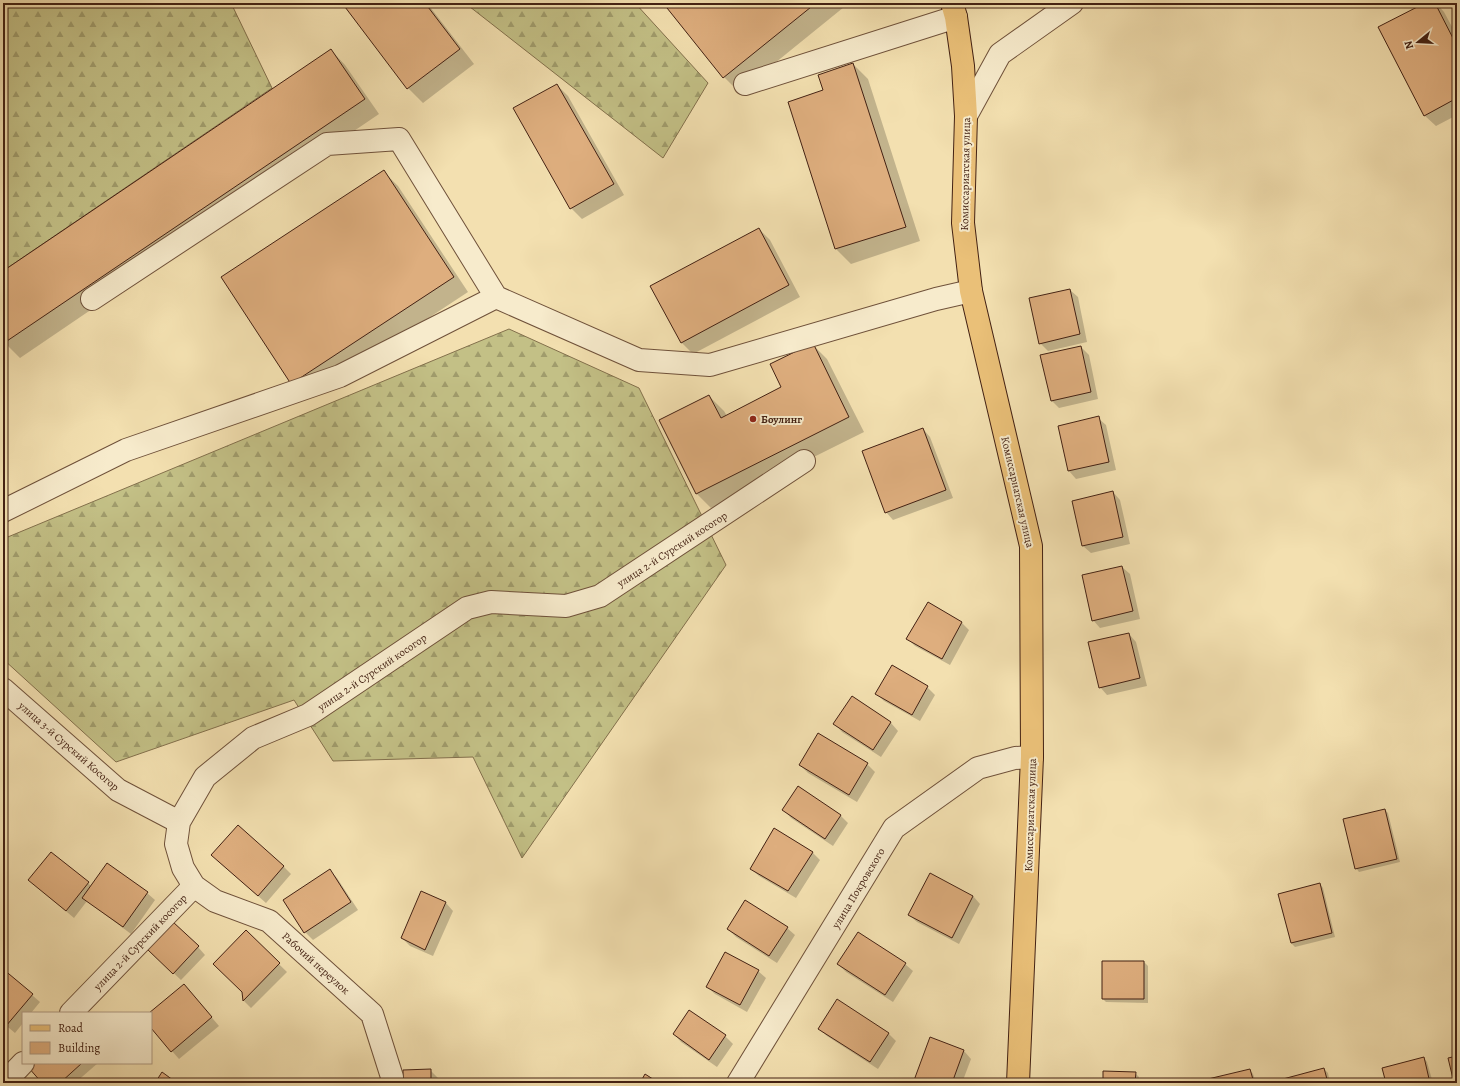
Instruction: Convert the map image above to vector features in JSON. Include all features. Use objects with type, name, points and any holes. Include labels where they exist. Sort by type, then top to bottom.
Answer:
[{"type":"main road","name":"Комиссариатская улица","points":[[954,10],[963,66],[966,116],[963,223],[971,291],[1031,546],[1032,757],[1018,1083]]},
{"type":"street","points":[[966,116],[1000,54],[1072,3]]},
{"type":"street","points":[[745,84],[954,10]]},
{"type":"street","points":[[92,299],[327,144],[398,139],[496,297],[639,360],[710,365],[971,291]]},
{"type":"street","points":[[3,511],[126,450],[340,376],[496,297]]},
{"type":"street","name":"улица 2-й Сурский косогор","points":[[72,1012],[194,886],[183,868],[176,844],[179,822],[205,777],[253,738],[308,715],[467,608],[491,602],[566,606],[600,596],[804,461]]},
{"type":"street","name":"улица 3-й Сурский Косогор","points":[[3,688],[118,790],[179,822]]},
{"type":"street","name":"улица Покровского","points":[[738,1083],[894,828],[978,768],[1015,758],[1032,757]]},
{"type":"street","name":"Рабочий переулок","points":[[194,886],[215,901],[269,921],[372,1014],[392,1076],[392,1083]]},
{"type":"street","points":[[4,1083],[22,1064]]},
{"type":"green space","points":[[3,3],[231,3],[272,88],[3,271]]},
{"type":"green space","points":[[465,3],[635,3],[708,83],[663,158]]},
{"type":"green space","points":[[509,329],[639,388],[726,565],[522,858],[473,757],[333,761],[294,700],[116,762],[3,659],[3,539]]},
{"type":"building","points":[[342,3],[425,3],[460,49],[407,89]]},
{"type":"building","points":[[663,3],[816,3],[723,78]]},
{"type":"building","points":[[1425,3],[1435,3],[1457,46],[1457,98],[1424,116],[1378,27]]},
{"type":"building","points":[[331,49],[365,99],[4,343],[3,271]]},
{"type":"building","points":[[853,63],[906,227],[835,249],[788,102],[823,90],[818,75]]},
{"type":"building","points":[[557,84],[614,184],[570,209],[513,108]]},
{"type":"building","points":[[384,170],[454,277],[291,384],[221,277]]},
{"type":"building","points":[[759,228],[789,285],[681,343],[650,286]]},
{"type":"building","points":[[1070,289],[1080,334],[1039,344],[1029,298]]},
{"type":"building","name":"Боулинг","points":[[813,343],[849,417],[696,494],[659,420],[709,395],[721,418],[781,387],[770,364]]},
{"type":"building","points":[[1081,346],[1091,392],[1051,401],[1040,355]]},
{"type":"building","points":[[1099,416],[1109,462],[1068,471],[1058,426]]},
{"type":"building","points":[[923,428],[946,490],[885,513],[862,451]]},
{"type":"building","points":[[1113,491],[1123,537],[1082,546],[1072,501]]},
{"type":"building","points":[[1122,566],[1133,611],[1092,621],[1082,575]]},
{"type":"building","points":[[928,602],[962,622],[942,659],[906,639]]},
{"type":"building","points":[[1129,633],[1140,678],[1099,688],[1088,642]]},
{"type":"building","points":[[892,665],[928,686],[912,715],[875,694]]},
{"type":"building","points":[[852,696],[891,722],[873,750],[833,724]]},
{"type":"building","points":[[818,733],[868,763],[849,795],[799,765]]},
{"type":"building","points":[[798,786],[841,815],[825,839],[782,810]]},
{"type":"building","points":[[1385,809],[1397,859],[1355,869],[1343,819]]},
{"type":"building","points":[[238,825],[284,866],[258,896],[211,855]]},
{"type":"building","points":[[774,828],[813,852],[788,891],[750,869]]},
{"type":"building","points":[[51,852],[89,882],[66,911],[28,880]]},
{"type":"building","points":[[107,863],[148,892],[123,927],[82,898]]},
{"type":"building","points":[[330,869],[351,902],[304,933],[283,900]]},
{"type":"building","points":[[930,873],[973,896],[952,938],[908,915]]},
{"type":"building","points":[[1320,883],[1332,933],[1291,943],[1278,894]]},
{"type":"building","points":[[421,891],[446,902],[425,950],[401,938]]},
{"type":"building","points":[[745,900],[788,927],[769,956],[727,929]]},
{"type":"building","points":[[173,922],[199,946],[173,974],[147,949]]},
{"type":"building","points":[[246,930],[280,963],[243,1001],[242,992],[213,964]]},
{"type":"building","points":[[858,932],[906,963],[885,995],[837,964]]},
{"type":"building","points":[[725,952],[759,970],[740,1005],[706,987]]},
{"type":"building","points":[[1102,961],[1144,961],[1144,999],[1102,999]]},
{"type":"building","points":[[3,969],[33,994],[6,1026],[3,1023]]},
{"type":"building","points":[[184,984],[212,1017],[171,1052],[152,1029],[152,1012],[150,1012]]},
{"type":"building","points":[[837,999],[889,1033],[870,1062],[818,1029]]},
{"type":"building","points":[[689,1010],[726,1035],[709,1060],[673,1034]]},
{"type":"building","points":[[930,1037],[964,1050],[952,1083],[913,1083]]},
{"type":"building","points":[[1457,1056],[1457,1083],[1454,1083],[1448,1058]]},
{"type":"building","points":[[1424,1057],[1430,1083],[1386,1083],[1382,1068]]},
{"type":"building","points":[[32,1064],[81,1064],[60,1083],[42,1083],[28,1067]]},
{"type":"building","points":[[1324,1068],[1328,1083],[1284,1083],[1283,1079]]},
{"type":"building","points":[[431,1069],[431,1083],[403,1083],[403,1070]]},
{"type":"building","points":[[1250,1069],[1254,1083],[1209,1083],[1208,1079]]},
{"type":"building","points":[[1103,1071],[1136,1072],[1135,1083],[1103,1083]]},
{"type":"building","points":[[162,1072],[177,1083],[155,1083]]},
{"type":"building","points":[[645,1074],[659,1083],[640,1083]]},
{"type":"place","name":"Боулинг","points":[[753,419]]}]
